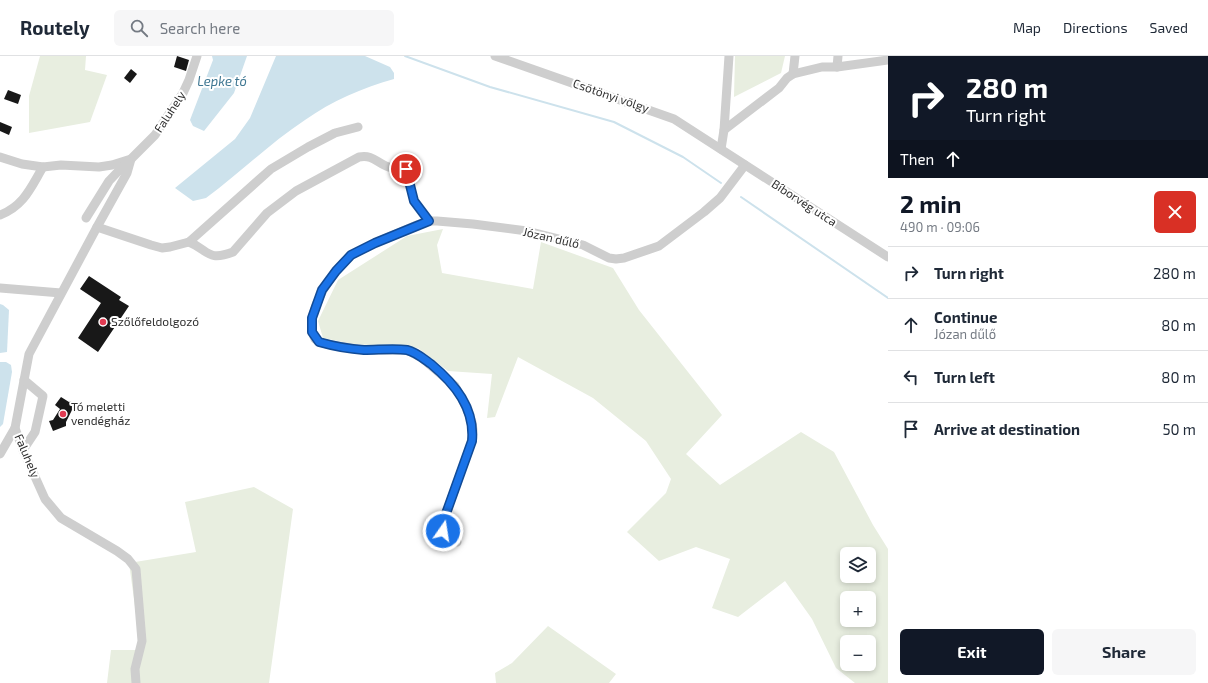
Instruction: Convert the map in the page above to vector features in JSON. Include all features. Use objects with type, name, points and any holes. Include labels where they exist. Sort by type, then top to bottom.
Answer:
[{"type":"street","name":"Faluhely","points":[[0,157],[22,164],[44,167],[61,165],[99,167],[112,165],[131,159],[155,135],[183,93],[197,56]]},
{"type":"street","name":"Csötönyi völgy","points":[[495,56],[674,119],[721,149]]},
{"type":"street","points":[[721,149],[724,130],[729,56]]},
{"type":"street","points":[[793,74],[795,56]]},
{"type":"street","points":[[837,68],[838,56]]},
{"type":"street","points":[[724,130],[779,88],[787,78],[793,74],[822,67],[837,68],[888,60]]},
{"type":"street","points":[[97,227],[151,246],[162,248],[189,242],[271,170],[308,147],[336,133],[358,128]]},
{"type":"street","name":"Bíborvég utca","points":[[721,149],[888,257]]},
{"type":"street","points":[[189,242],[211,255],[225,255],[233,252],[267,213],[296,191],[359,157],[368,156],[387,167],[406,169],[414,201],[429,221]]},
{"type":"street","name":"Faluhely","points":[[131,159],[127,173],[29,354],[15,428],[45,499],[61,518],[117,551],[128,559],[136,570],[142,641],[135,669],[136,683]]},
{"type":"street","points":[[86,218],[108,181],[131,159]]},
{"type":"street","name":"Józan dűlő","points":[[457,542],[446,536],[443,531],[443,522],[472,441],[472,422],[464,403],[455,386],[435,368],[414,353],[407,350],[363,350],[319,342],[312,332],[312,318],[322,290],[336,271],[351,255],[375,243],[429,221],[473,224],[527,231],[583,244],[605,257],[616,259],[647,251],[659,246],[720,198],[745,165]]},
{"type":"street","points":[[0,214],[8,211],[22,201],[44,167]]},
{"type":"street","points":[[0,288],[61,293]]},
{"type":"street","points":[[23,450],[35,432],[43,396],[24,380]]},
{"type":"street","points":[[0,454],[15,428]]},
{"type":"shaded area","points":[[40,56],[86,56],[85,70],[107,75],[90,122],[29,133],[29,96]]},
{"type":"shaded area","points":[[735,56],[785,56],[781,73],[734,97]]},
{"type":"shaded area","points":[[443,229],[437,245],[442,273],[533,289],[541,242],[613,268],[639,310],[722,415],[686,454],[720,485],[801,432],[834,452],[873,525],[888,549],[888,683],[855,683],[836,668],[812,619],[785,581],[738,617],[712,608],[730,559],[696,547],[659,561],[627,532],[666,493],[671,479],[646,441],[593,398],[518,357],[495,417],[487,418],[492,374],[448,371],[418,348],[353,344],[323,338],[318,321],[338,280],[407,236]]},
{"type":"shaded area","points":[[254,487],[293,509],[269,683],[107,683],[111,650],[141,650],[129,563],[196,552],[185,502]]},
{"type":"shaded area","points":[[548,626],[616,674],[609,683],[496,683],[495,673],[512,663]]},
{"type":"water","name":"Lepke tó","points":[[212,56],[247,56],[234,93],[204,131],[193,126],[190,120],[213,60]]},
{"type":"water","points":[[276,56],[365,56],[390,67],[394,73],[394,79],[348,96],[315,113],[280,138],[206,198],[193,201],[175,188],[235,139],[250,118]]},
{"type":"water","points":[[0,304],[9,310],[7,352],[0,353]]},
{"type":"water","points":[[0,362],[6,362],[11,365],[12,372],[3,424],[0,427]]},
{"type":"building","points":[[177,56],[189,60],[186,71],[174,67]]},
{"type":"building","points":[[131,69],[137,74],[130,83],[124,78]]},
{"type":"building","points":[[8,90],[21,95],[18,104],[4,99]]},
{"type":"building","points":[[0,122],[12,127],[9,135],[0,131]]},
{"type":"building","name":"Szőlőfeldolgozó","points":[[89,276],[121,297],[119,300],[129,306],[98,352],[78,338],[101,303],[80,289]]},
{"type":"building","name":"Tó meletti vendégház","points":[[61,397],[69,402],[72,401],[75,407],[66,422],[66,426],[53,431],[49,421],[53,420],[60,409],[55,405]]},
{"type":"waterway","points":[[405,56],[490,87],[614,122],[683,157],[721,183]]},
{"type":"waterway","points":[[741,197],[888,298]]},
{"type":"place","name":"Szőlőfeldolgozó","points":[[103,322]]},
{"type":"place","name":"Tó meletti vendégház","points":[[63,414]]},
{"type":"route","points":[[406,169],[414,201],[429,221],[375,243],[351,255],[336,271],[322,290],[312,318],[312,332],[315,339],[326,344],[363,350],[407,350],[422,358],[455,386],[472,422],[473,430],[472,441],[443,522],[443,531]]}]
